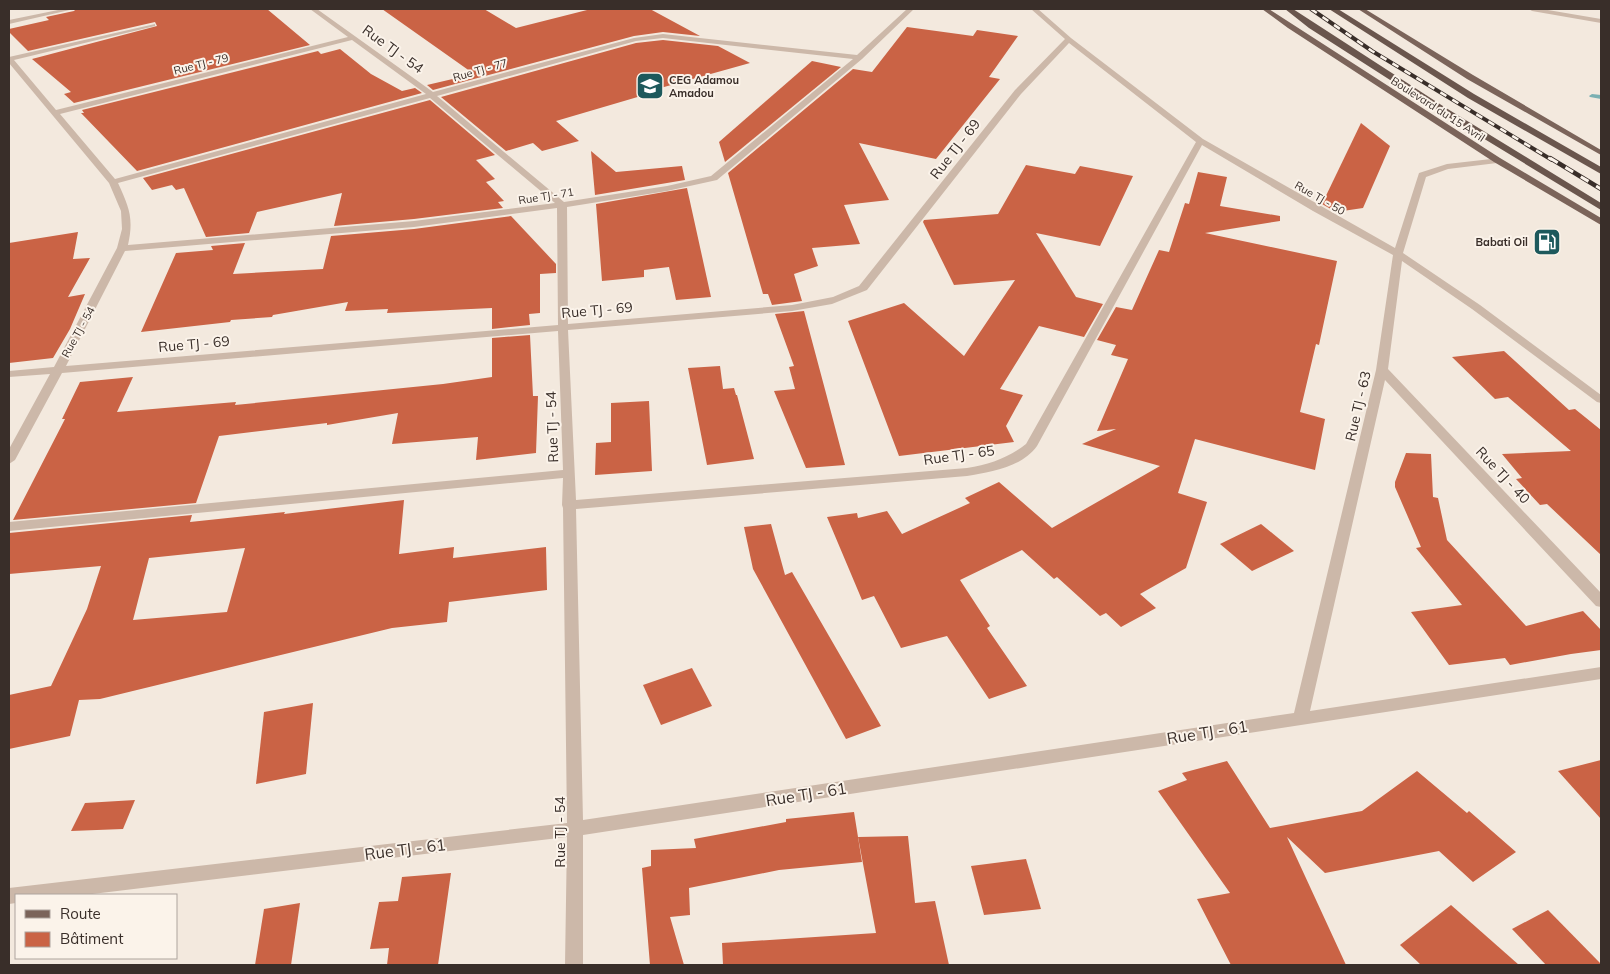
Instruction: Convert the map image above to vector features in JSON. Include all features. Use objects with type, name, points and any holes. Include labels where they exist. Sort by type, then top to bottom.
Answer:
[{"type":"highway","name":"Boulevard du 15 Avril","points":[[1289,9],[1312,26],[1442,110],[1601,207]]},
{"type":"highway","points":[[1333,9],[1471,96],[1601,171]]},
{"type":"main road","name":"Boulevard du 15 Avril","points":[[1265,9],[1497,160],[1601,222]]},
{"type":"main road","points":[[1361,9],[1470,77],[1601,153]]},
{"type":"street","points":[[9,22],[71,9]]},
{"type":"street","name":"Rue TJ - 54","points":[[313,9],[432,95],[562,206],[575,830],[574,965]]},
{"type":"street","name":"Rue TJ - 71","points":[[122,248],[497,215],[562,206],[714,178],[859,57],[911,9]]},
{"type":"street","name":"Rue TJ - 50","points":[[1034,9],[1068,39],[1200,141],[1316,209],[1398,254],[1476,307],[1601,400]]},
{"type":"street","points":[[1532,9],[1601,21]]},
{"type":"street","points":[[9,59],[154,26]]},
{"type":"street","name":"Rue TJ - 77","points":[[113,182],[650,36],[859,57]]},
{"type":"street","name":"Rue TJ - 79","points":[[54,112],[354,38]]},
{"type":"street","name":"Rue TJ - 69","points":[[9,374],[792,308],[844,298],[863,288],[1018,92],[1068,39]]},
{"type":"street","name":"Rue TJ - 54","points":[[9,59],[113,182],[126,212],[126,229],[122,248],[9,460]]},
{"type":"street","name":"Rue TJ - 65","points":[[568,505],[967,472],[992,467],[1016,458],[1031,446],[1200,141]]},
{"type":"street","name":"Rue TJ - 63","points":[[1301,718],[1382,370],[1398,254],[1422,175],[1447,167],[1497,160]]},
{"type":"street","name":"Rue TJ - 40","points":[[1382,370],[1601,602]]},
{"type":"street","points":[[9,527],[569,473]]},
{"type":"street","name":"Rue TJ - 61","points":[[26,894],[575,830],[1601,672]]},
{"type":"building","points":[[76,9],[267,9],[310,45],[74,103],[64,94],[71,92],[32,59],[157,26],[155,22],[28,51],[9,32],[9,29],[49,20],[46,17]]},
{"type":"building","points":[[382,9],[484,9],[516,28],[591,9],[650,9],[700,36],[663,32],[634,36],[433,90],[427,85],[474,74]]},
{"type":"building","points":[[907,27],[973,36],[977,30],[1018,36],[989,77],[1000,79],[936,159],[859,143],[889,200],[844,205],[860,244],[812,248],[818,266],[794,274],[802,301],[772,305],[768,294],[763,294],[728,173],[853,69],[872,72]]},
{"type":"building","points":[[663,40],[718,46],[750,63],[639,94],[641,96],[556,121],[579,141],[542,151],[533,143],[506,151],[441,97],[636,43]]},
{"type":"building","points":[[340,49],[371,74],[402,91],[415,88],[422,93],[137,171],[81,113],[84,113],[82,110],[318,51],[321,54]]},
{"type":"building","points":[[812,61],[841,67],[725,162],[719,142]]},
{"type":"building","points":[[430,100],[495,155],[476,160],[495,179],[486,182],[504,201],[498,202],[503,208],[414,219],[334,226],[342,193],[257,212],[249,233],[206,237],[184,188],[176,190],[172,185],[152,190],[143,178]]},
{"type":"building","points":[[1361,123],[1390,146],[1363,208],[1336,212],[1322,204]]},
{"type":"building","points":[[591,151],[616,172],[682,166],[685,180],[595,195]]},
{"type":"building","points":[[1026,165],[1075,174],[1080,166],[1133,176],[1100,246],[1036,233],[1076,297],[1103,304],[1084,337],[1039,326],[1000,389],[1023,395],[1006,426],[1014,442],[899,456],[848,321],[904,303],[964,356],[1015,280],[954,285],[923,222],[924,220],[998,214]]},
{"type":"building","points":[[1198,172],[1227,177],[1220,206],[1280,216],[1280,221],[1205,233],[1337,261],[1319,345],[1316,344],[1300,412],[1325,419],[1315,470],[1195,439],[1178,493],[1207,502],[1186,568],[1140,594],[1156,608],[1121,627],[1106,613],[1100,616],[1057,577],[1054,579],[1022,550],[960,580],[990,626],[987,628],[1027,686],[989,699],[947,636],[901,648],[874,596],[862,600],[827,517],[857,513],[858,518],[887,511],[902,534],[970,503],[965,498],[999,482],[1052,528],[1160,466],[1082,444],[1116,429],[1097,431],[1128,359],[1111,355],[1116,345],[1097,340],[1116,307],[1132,310],[1159,250],[1169,252],[1185,203],[1189,204]]},
{"type":"building","points":[[687,188],[711,297],[676,300],[669,267],[644,270],[644,277],[602,281],[596,204]]},
{"type":"building","points":[[511,216],[556,264],[556,273],[540,274],[540,313],[529,314],[530,325],[492,329],[492,308],[387,313],[388,309],[345,311],[348,302],[273,315],[272,317],[231,320],[230,322],[141,332],[176,253],[213,250],[211,246],[245,243],[233,274],[323,269],[331,236],[414,229]]},
{"type":"building","points":[[78,232],[73,259],[90,258],[68,297],[85,294],[70,329],[53,358],[9,363],[9,243]]},
{"type":"building","points":[[804,311],[845,465],[806,468],[774,391],[795,389],[789,367],[794,366],[775,314]]},
{"type":"building","points":[[530,335],[533,396],[538,396],[536,453],[476,460],[478,437],[392,444],[398,413],[327,425],[327,423],[219,436],[196,503],[13,520],[65,419],[62,419],[80,382],[133,377],[117,412],[236,402],[235,405],[443,384],[492,377],[492,338]]},
{"type":"building","points":[[1504,351],[1569,410],[1575,409],[1601,430],[1601,555],[1547,504],[1540,505],[1516,479],[1522,478],[1502,454],[1571,451],[1508,397],[1495,399],[1452,357]]},
{"type":"building","points":[[720,366],[723,389],[734,388],[737,395],[754,459],[707,465],[688,368]]},
{"type":"building","points":[[649,401],[652,471],[595,475],[596,443],[611,442],[611,403]]},
{"type":"building","points":[[1406,453],[1431,454],[1433,497],[1438,498],[1447,540],[1526,626],[1583,611],[1601,630],[1601,650],[1510,665],[1505,658],[1449,665],[1411,612],[1462,605],[1416,548],[1421,547],[1395,487],[1395,482]]},
{"type":"building","points":[[404,500],[399,554],[454,547],[453,558],[546,547],[547,590],[449,602],[447,622],[392,628],[100,699],[79,700],[70,736],[9,749],[9,695],[51,686],[87,609],[101,566],[9,574],[9,533],[192,515],[190,522],[285,512],[284,514]],"holes":[[[245,548],[227,612],[133,620],[149,558]]]},
{"type":"building","points":[[771,524],[785,575],[792,572],[881,726],[846,739],[753,569],[744,527]]},
{"type":"building","points":[[1261,524],[1294,551],[1252,571],[1220,544]]},
{"type":"building","points":[[692,668],[712,706],[661,725],[643,685]]},
{"type":"building","points":[[313,703],[306,774],[256,784],[264,712]]},
{"type":"building","points":[[1601,760],[1601,819],[1558,771]]},
{"type":"building","points":[[1227,761],[1270,828],[1362,811],[1417,771],[1467,813],[1469,811],[1516,852],[1473,882],[1439,851],[1325,873],[1287,837],[1346,965],[1231,965],[1197,899],[1230,893],[1158,791],[1187,780],[1182,773]]},
{"type":"building","points":[[135,800],[123,829],[71,831],[85,803]]},
{"type":"building","points":[[854,812],[862,862],[779,870],[689,888],[690,915],[670,917],[684,965],[650,965],[642,868],[651,866],[651,850],[696,848],[694,839],[786,822],[786,819]]},
{"type":"building","points":[[908,836],[915,903],[935,901],[949,965],[723,965],[722,943],[876,933],[858,837]]},
{"type":"building","points":[[1026,859],[1041,909],[984,915],[971,866]]},
{"type":"building","points":[[451,873],[438,965],[387,965],[389,948],[370,949],[379,902],[398,901],[402,877]]},
{"type":"building","points":[[300,903],[291,965],[255,965],[264,909]]},
{"type":"building","points":[[1451,905],[1519,965],[1421,965],[1400,945]]},
{"type":"building","points":[[1548,910],[1601,965],[1546,965],[1512,929]]},
{"type":"waterway","points":[[1592,96],[1601,97]]},
{"type":"railway","points":[[1311,9],[1372,51],[1552,160]]},
{"type":"railway","points":[[1550,158],[1601,189]]},
{"type":"place","name":"CEG Adamou Amadou","points":[[650,86]]},
{"type":"place","name":"Babati Oil","points":[[1547,242]]}]
